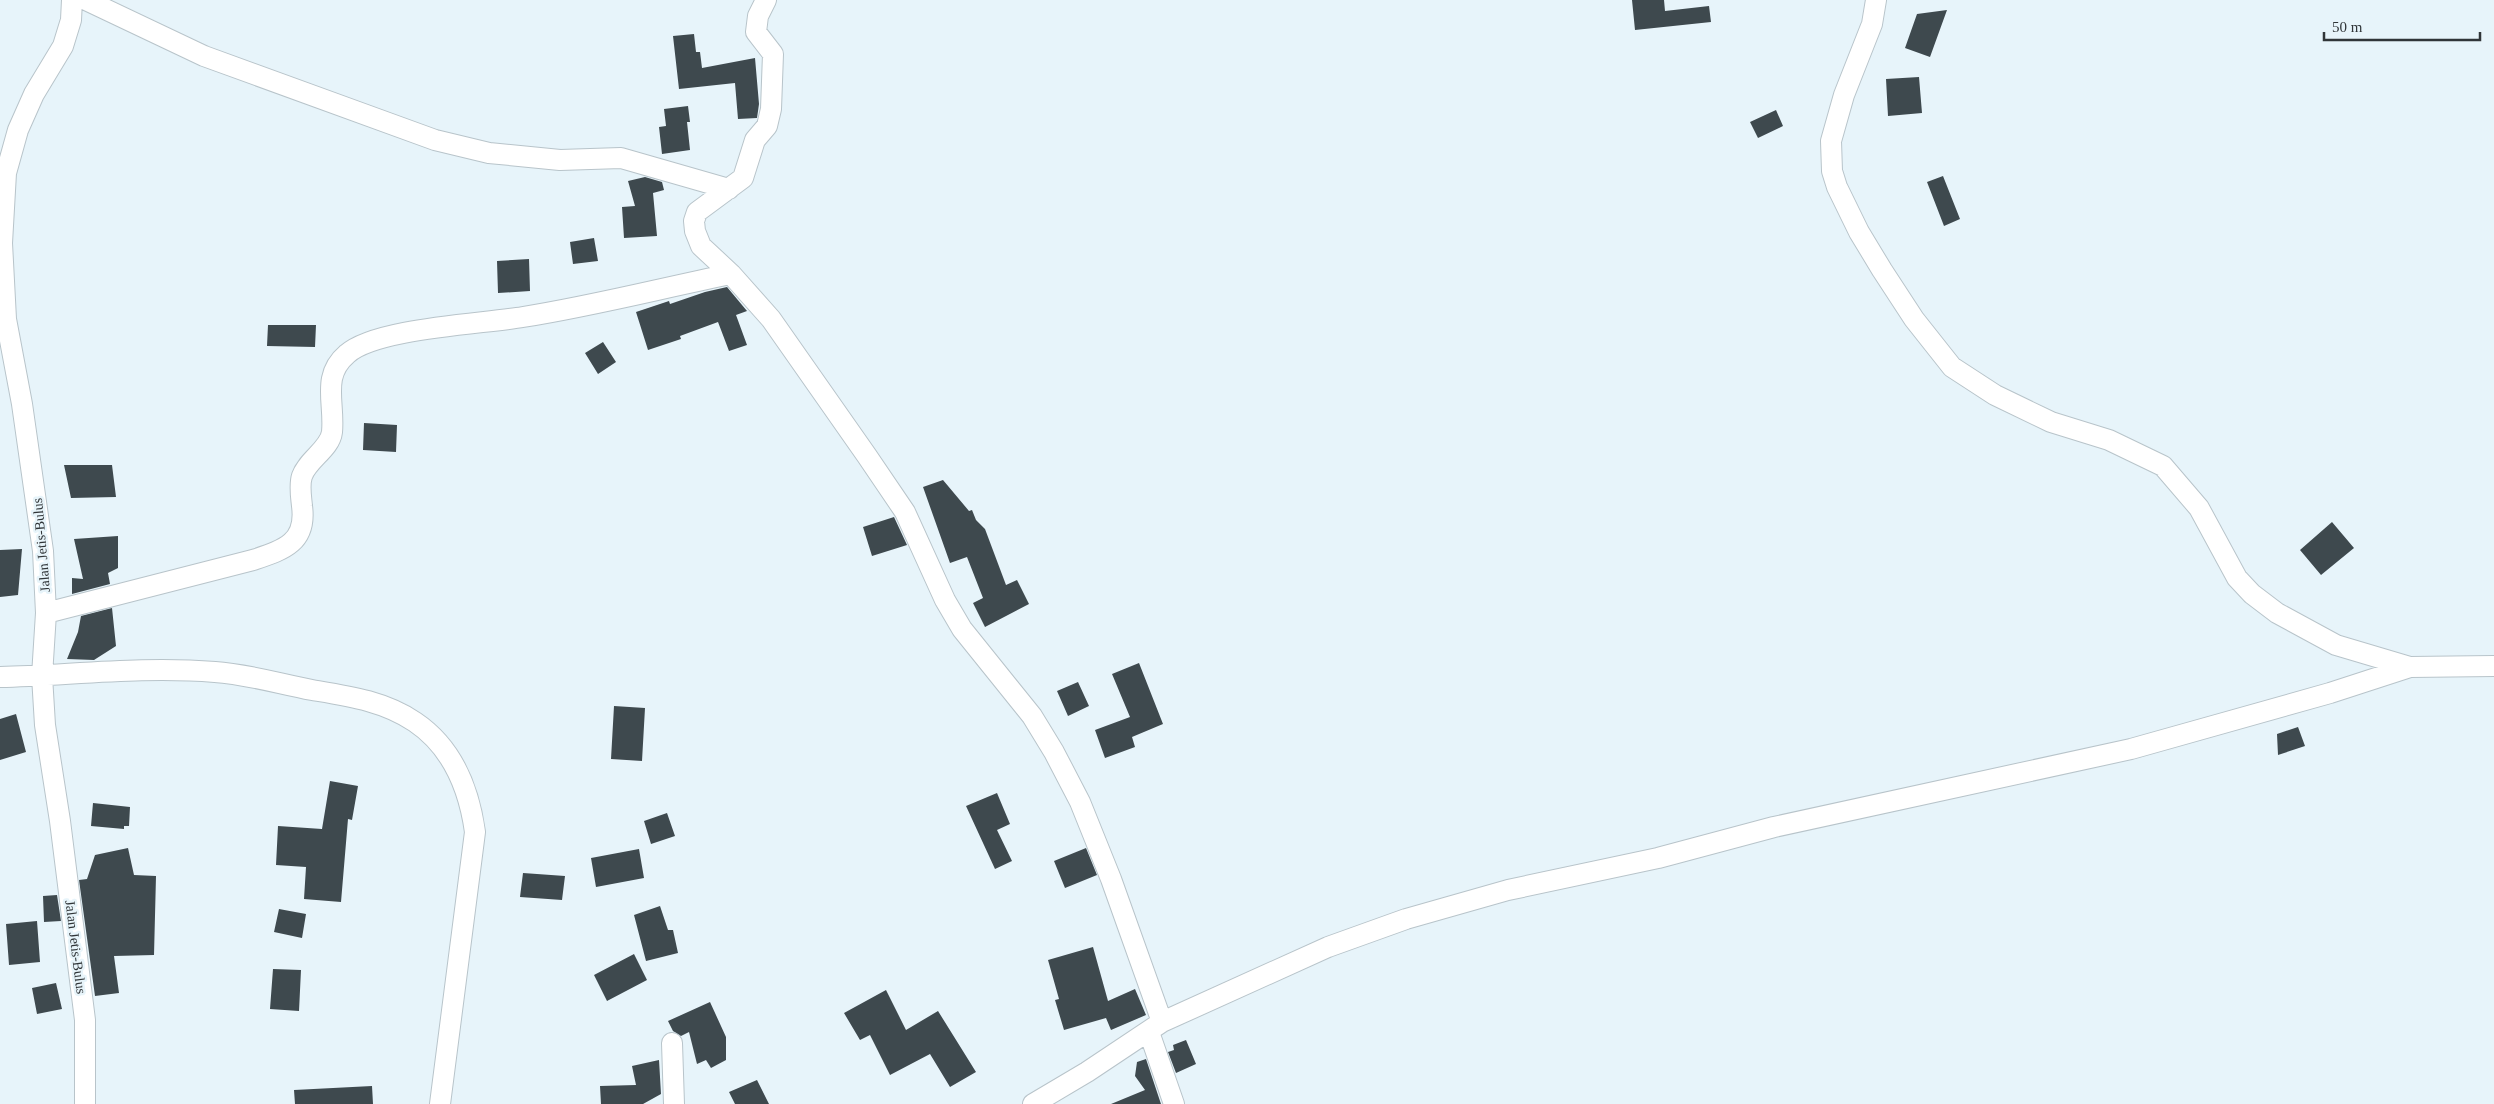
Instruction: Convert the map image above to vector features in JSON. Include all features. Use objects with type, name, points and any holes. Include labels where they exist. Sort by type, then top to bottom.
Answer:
[{"type":"street","name":"Jalan Jetis-Bulus","points":[[72,0],[71,20],[63,46],[34,94],[18,130],[6,174],[2,243],[6,319],[36,491],[44,551],[46,613],[42,676],[45,725],[60,821],[85,1020],[85,1104]]},
{"type":"street","points":[[86,0],[204,56],[435,140],[489,153],[560,160],[621,158],[729,189]]},
{"type":"street","points":[[766,0],[758,16],[756,32],[773,54],[771,109],[767,126],[756,140],[743,178],[697,212],[694,221],[696,238],[700,246],[731,274],[771,319],[905,512],[945,600],[962,629],[1032,716],[1054,752],[1080,802],[1111,879],[1155,1027],[1174,1104]]},
{"type":"street","points":[[1876,0],[1872,24],[1844,95],[1831,141],[1832,171],[1837,187],[1864,239],[1914,319],[1952,367],[1996,395],[2051,422],[2109,440],[2163,466],[2199,508],[2237,578],[2252,594],[2277,613],[2336,645],[2410,666],[2494,666]]},
{"type":"street","points":[[46,613],[253,560],[277,552],[291,544],[299,535],[302,519],[300,492],[302,476],[332,434],[331,386],[334,368],[347,353],[362,345],[458,324],[523,317],[731,274]]},
{"type":"street","points":[[1033,1104],[1155,1027],[1328,947],[1406,919],[1480,898],[1658,858],[1774,828],[2131,749],[2330,693],[2410,666]]},
{"type":"street","points":[[0,677],[42,676],[118,669],[216,672],[350,697],[387,706],[417,723],[446,752],[464,783],[472,807],[475,832],[440,1104]]},
{"type":"street","points":[[672,1043],[674,1104]]},
{"type":"building","points":[[1632,0],[1664,0],[1665,11],[1709,6],[1711,22],[1635,30]]},
{"type":"building","points":[[1947,10],[1930,57],[1905,48],[1917,14]]},
{"type":"building","points":[[694,34],[696,52],[700,52],[702,68],[755,58],[759,104],[757,118],[738,119],[735,83],[679,89],[673,36]]},
{"type":"building","points":[[1919,77],[1922,113],[1888,116],[1886,79]]},
{"type":"building","points":[[688,106],[690,122],[687,122],[690,150],[662,154],[659,127],[666,126],[664,109]]},
{"type":"building","points":[[1776,110],[1783,126],[1758,138],[1750,122]]},
{"type":"building","points":[[1943,176],[1960,219],[1944,226],[1927,182]]},
{"type":"building","points":[[645,177],[662,182],[664,190],[653,193],[657,236],[624,238],[622,207],[635,206],[628,181]]},
{"type":"building","points":[[594,238],[598,261],[573,264],[570,242]]},
{"type":"building","points":[[529,259],[530,291],[498,293],[497,261]]},
{"type":"building","points":[[727,287],[747,311],[736,315],[747,345],[729,351],[718,322],[680,336],[681,339],[648,350],[636,312],[669,301],[670,304]]},
{"type":"building","points":[[268,325],[316,325],[315,347],[267,346]]},
{"type":"building","points":[[603,342],[616,362],[598,374],[585,353]]},
{"type":"building","points":[[364,423],[397,425],[396,452],[363,450]]},
{"type":"building","points":[[64,465],[112,465],[116,497],[71,498]]},
{"type":"building","points":[[943,480],[969,511],[972,510],[976,520],[985,529],[1006,585],[1017,580],[1029,604],[985,627],[973,603],[983,598],[967,557],[950,563],[923,487]]},
{"type":"building","points":[[894,517],[907,545],[872,556],[863,527]]},
{"type":"building","points":[[2332,522],[2354,548],[2321,575],[2300,550]]},
{"type":"building","points":[[118,536],[118,568],[108,573],[110,584],[72,594],[72,578],[83,579],[74,539]]},
{"type":"building","points":[[22,549],[18,595],[0,597],[0,550]]},
{"type":"building","points":[[112,608],[116,646],[94,660],[67,659],[78,632],[81,616]]},
{"type":"building","points":[[1139,663],[1163,724],[1132,737],[1135,747],[1105,758],[1095,730],[1130,717],[1112,674]]},
{"type":"building","points":[[1078,682],[1089,706],[1068,716],[1057,691]]},
{"type":"building","points":[[614,706],[645,708],[642,761],[611,759]]},
{"type":"building","points":[[16,714],[26,752],[0,760],[0,719]]},
{"type":"building","points":[[2298,727],[2305,746],[2278,755],[2277,734]]},
{"type":"building","points":[[330,781],[358,786],[352,820],[348,819],[341,902],[304,899],[306,867],[276,865],[278,826],[322,829]]},
{"type":"building","points":[[997,793],[1010,824],[997,830],[1012,861],[995,869],[966,806]]},
{"type":"building","points":[[93,803],[130,807],[129,826],[124,826],[124,829],[91,826]]},
{"type":"building","points":[[667,813],[675,836],[651,844],[644,821]]},
{"type":"building","points":[[128,848],[134,875],[156,876],[154,955],[114,956],[119,993],[95,996],[79,880],[87,879],[95,855]]},
{"type":"building","points":[[1086,848],[1097,875],[1065,888],[1054,861]]},
{"type":"building","points":[[639,849],[644,878],[596,887],[591,858]]},
{"type":"building","points":[[523,873],[565,876],[562,900],[520,897]]},
{"type":"building","points":[[57,895],[61,921],[44,922],[43,896]]},
{"type":"building","points":[[660,906],[668,930],[673,930],[678,953],[646,961],[634,915]]},
{"type":"building","points":[[279,909],[306,914],[302,938],[274,932]]},
{"type":"building","points":[[37,921],[40,962],[9,965],[6,924]]},
{"type":"building","points":[[1093,947],[1108,1001],[1135,989],[1146,1015],[1111,1030],[1106,1018],[1064,1030],[1055,1000],[1059,999],[1048,960]]},
{"type":"building","points":[[634,954],[647,980],[607,1001],[594,975]]},
{"type":"building","points":[[273,969],[301,970],[299,1011],[270,1009]]},
{"type":"building","points":[[56,983],[62,1009],[37,1014],[32,988]]},
{"type":"building","points":[[886,990],[906,1030],[938,1011],[976,1072],[950,1087],[930,1054],[890,1075],[870,1035],[860,1040],[844,1013]]},
{"type":"building","points":[[710,1002],[726,1037],[726,1060],[711,1068],[706,1060],[697,1064],[689,1032],[681,1036],[673,1031],[668,1021]]},
{"type":"building","points":[[1186,1040],[1196,1064],[1176,1073],[1168,1052],[1174,1050],[1173,1045]]},
{"type":"building","points":[[1146,1059],[1161,1104],[1111,1104],[1145,1090],[1135,1076],[1137,1062]]},
{"type":"building","points":[[659,1060],[661,1094],[643,1104],[601,1104],[600,1086],[636,1085],[632,1066]]},
{"type":"building","points":[[757,1080],[769,1104],[735,1104],[729,1092]]},
{"type":"building","points":[[372,1086],[373,1104],[295,1104],[294,1090]]}]
